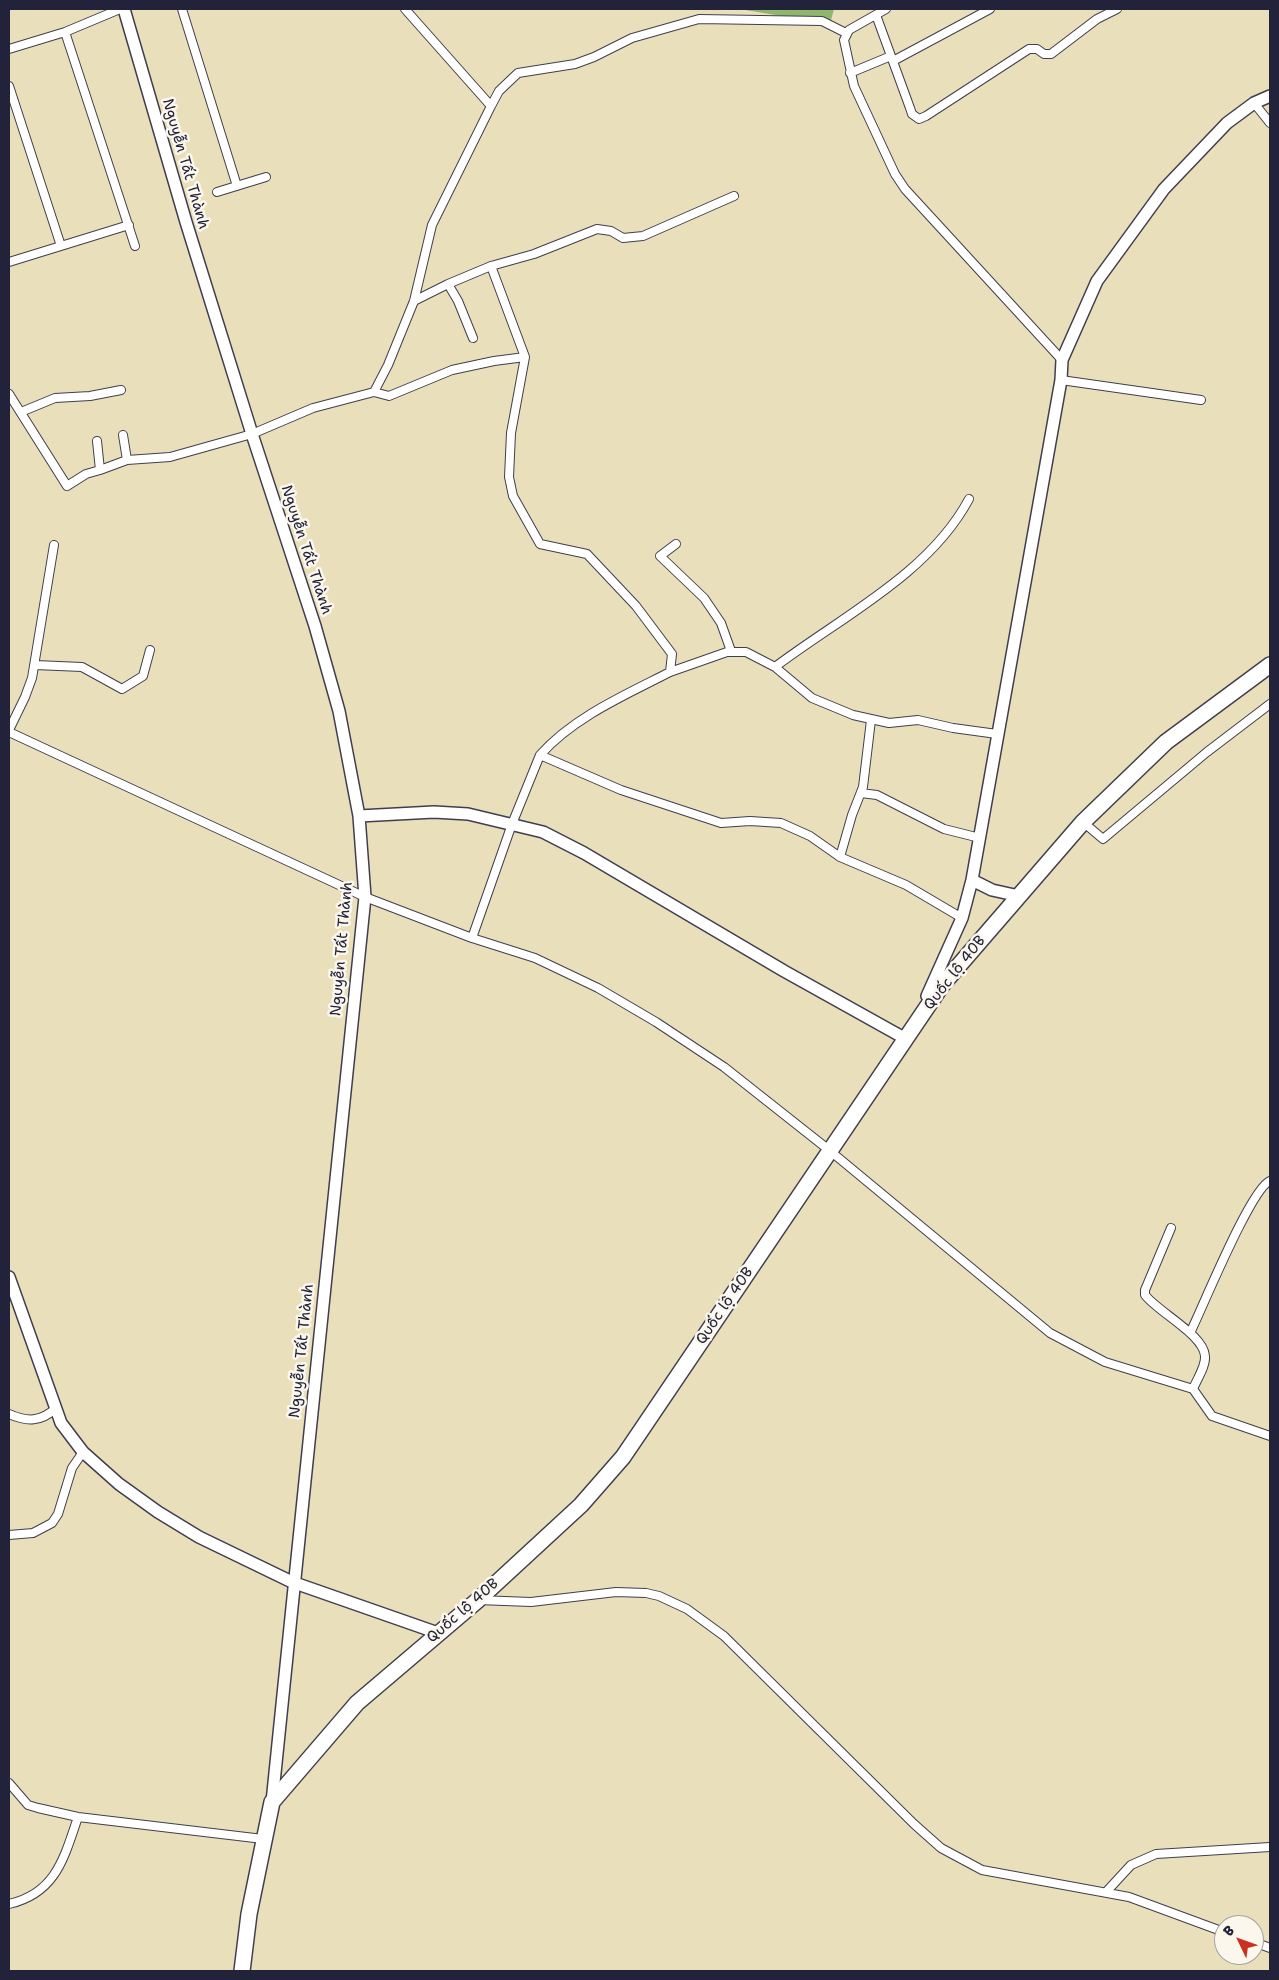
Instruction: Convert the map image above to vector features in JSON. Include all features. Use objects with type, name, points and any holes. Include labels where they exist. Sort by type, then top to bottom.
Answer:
[{"type":"highway","name":"Quốc lộ 40B","points":[[242,1971],[249,1914],[272,1802],[357,1704],[478,1600],[581,1504],[622,1457],[942,985],[1019,896],[1084,822],[1166,742],[1270,665]]},
{"type":"main road","name":"Nguyễn Tất Thành","points":[[122,9],[252,434],[326,663],[347,743],[359,816],[365,897],[292,1582],[272,1802]]},
{"type":"main road","points":[[359,816],[460,813],[543,832],[584,853],[784,971],[906,1039],[941,969],[962,918],[972,880],[1061,380],[1062,360],[1097,280],[1164,189],[1228,123],[1254,103],[1270,96]]},
{"type":"main road","points":[[972,880],[992,890],[1019,896]]},
{"type":"main road","points":[[9,1277],[61,1423],[82,1452],[119,1484],[158,1512],[199,1537],[292,1582],[438,1633]]},
{"type":"street","points":[[9,49],[65,32],[122,9]]},
{"type":"street","points":[[182,9],[237,186]]},
{"type":"street","points":[[405,9],[491,106]]},
{"type":"street","points":[[886,9],[846,33],[844,40],[854,86],[900,182],[1062,360]]},
{"type":"street","points":[[850,73],[892,59],[990,9]]},
{"type":"street","points":[[1096,9],[1101,17]]},
{"type":"street","points":[[876,15],[912,114],[922,118],[1029,48],[1037,49],[1044,54],[1051,54],[1101,17],[1118,9]]},
{"type":"street","points":[[374,392],[388,365],[414,301],[432,225],[499,91],[518,73],[575,64],[594,57],[632,38],[699,19],[822,21],[846,33]]},
{"type":"street","points":[[65,32],[136,246]]},
{"type":"street","points":[[9,86],[61,246]]},
{"type":"street","points":[[1254,103],[1270,123]]},
{"type":"street","points":[[216,192],[266,177]]},
{"type":"street","points":[[414,301],[491,266],[534,254],[597,229],[611,231],[623,238],[643,236],[734,196]]},
{"type":"street","points":[[9,262],[129,225]]},
{"type":"street","points":[[491,266],[526,357],[524,373],[518,389],[509,456],[509,477],[513,496],[540,544],[587,554],[607,573],[672,654],[670,672]]},
{"type":"street","points":[[448,284],[458,301],[473,338]]},
{"type":"street","points":[[9,394],[68,486],[86,474],[127,460],[170,456],[252,434],[313,408],[374,392],[389,396],[452,370],[494,361],[526,357]]},
{"type":"street","points":[[1061,380],[1201,400]]},
{"type":"street","points":[[21,412],[55,398],[90,396],[121,390]]},
{"type":"street","points":[[123,435],[127,460]]},
{"type":"street","points":[[97,441],[100,470]]},
{"type":"street","points":[[775,667],[847,618],[931,550],[952,527],[968,499]]},
{"type":"street","points":[[676,544],[660,556],[704,598],[721,622],[731,652]]},
{"type":"street","points":[[54,545],[35,665],[26,697],[9,728],[365,897],[472,938],[535,958],[598,988],[656,1022],[724,1067],[829,1150],[1050,1333],[1105,1362],[1156,1376],[1193,1389],[1212,1416],[1270,1436]]},
{"type":"street","points":[[35,665],[82,667],[122,689],[143,676],[150,650]]},
{"type":"street","points":[[472,938],[512,824],[540,755],[548,746],[589,716],[670,672],[731,652],[746,652],[775,667],[812,698],[870,720],[889,723],[918,720],[952,728],[997,734]]},
{"type":"street","points":[[1084,822],[1103,839],[1208,752],[1270,704]]},
{"type":"street","points":[[840,857],[852,814],[861,793],[870,720]]},
{"type":"street","points":[[540,755],[621,790],[721,823],[750,821],[781,823],[810,836],[840,857],[906,885],[962,918]]},
{"type":"street","points":[[861,793],[877,795],[938,827],[980,838]]},
{"type":"street","points":[[1190,1334],[1246,1215],[1259,1191],[1270,1181]]},
{"type":"street","points":[[1171,1228],[1145,1290],[1145,1295],[1201,1345],[1205,1356],[1193,1389]]},
{"type":"street","points":[[9,1414],[32,1421],[47,1415],[56,1408]]},
{"type":"street","points":[[9,1535],[33,1533],[52,1524],[58,1514],[72,1468],[82,1452]]},
{"type":"street","points":[[478,1600],[531,1602],[616,1592],[659,1596],[701,1617],[724,1636],[941,1848],[982,1870],[1107,1891],[1129,1897],[1214,1928]]},
{"type":"street","points":[[9,1783],[28,1805],[78,1817],[263,1839]]},
{"type":"street","points":[[9,1904],[22,1902],[37,1894],[49,1884],[61,1863],[78,1817]]},
{"type":"street","points":[[1107,1891],[1131,1865],[1156,1854],[1270,1847]]},
{"type":"green space","points":[[739,9],[834,9],[830,24]]}]
